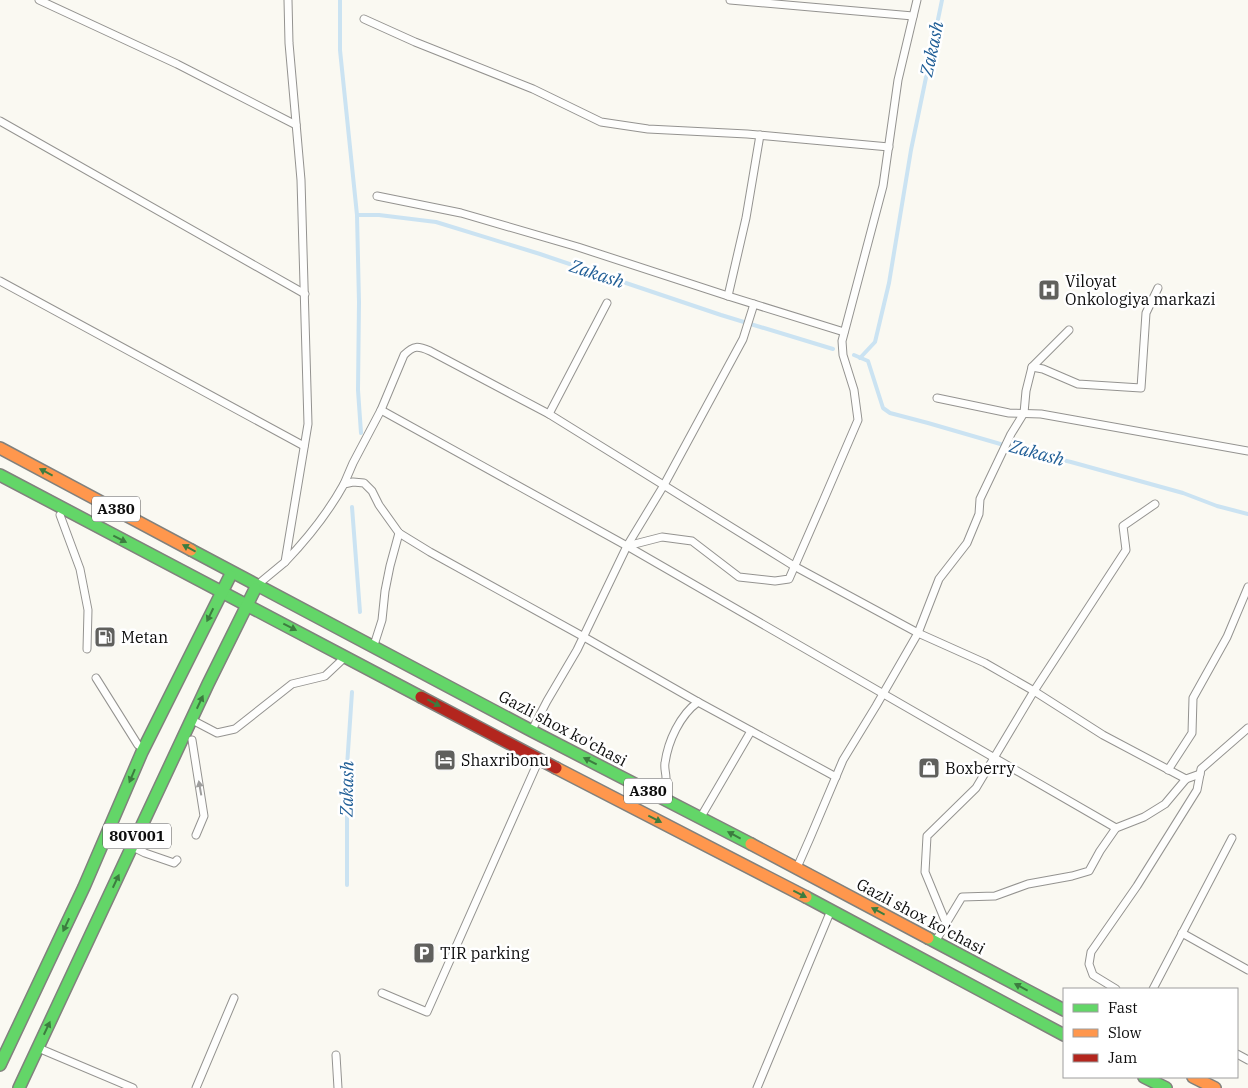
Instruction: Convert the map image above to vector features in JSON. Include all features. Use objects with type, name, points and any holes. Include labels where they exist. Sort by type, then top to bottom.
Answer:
[{"type":"highway","name":"A380","points":[[0,448],[232,571]]},
{"type":"highway","name":"A380","points":[[0,475],[539,759],[832,910],[1063,1033]]},
{"type":"highway","name":"Gazli shox ko'chasi","points":[[232,571],[532,731],[663,798],[1063,1009]]},
{"type":"highway","name":"80V001","points":[[19,1088],[38,1047],[96,892],[142,752],[232,571]]},
{"type":"highway","name":"80V001","points":[[0,1065],[96,892],[132,846],[257,584]]},
{"type":"highway","points":[[1146,1078],[1166,1088]]},
{"type":"highway","points":[[1195,1078],[1215,1088]]},
{"type":"lane","points":[[39,0],[177,64],[296,124]]},
{"type":"lane","points":[[285,562],[308,424],[301,180],[289,43],[288,0]]},
{"type":"lane","points":[[730,0],[782,2],[913,16]]},
{"type":"lane","points":[[627,546],[662,536],[692,541],[739,577],[775,581],[788,579],[858,420],[854,390],[842,355],[842,341],[883,186],[898,80],[917,0]]},
{"type":"lane","points":[[364,20],[533,89],[601,122],[648,129],[760,135],[888,147]]},
{"type":"lane","points":[[0,121],[305,294]]},
{"type":"lane","points":[[728,296],[746,218],[760,135]]},
{"type":"lane","points":[[377,196],[460,213],[578,247],[728,296],[753,308],[844,332]]},
{"type":"lane","points":[[0,281],[304,446]]},
{"type":"lane","points":[[1032,367],[1043,369],[1078,384],[1141,388],[1146,313],[1158,288]]},
{"type":"lane","points":[[549,414],[606,303]]},
{"type":"lane","points":[[532,731],[584,637],[627,546],[664,485],[743,340],[753,308]]},
{"type":"lane","points":[[796,868],[843,760],[918,633],[939,580],[967,543],[979,514],[980,499],[1011,434],[1024,413],[1026,391],[1032,367],[1069,330]]},
{"type":"lane","points":[[257,584],[285,562],[306,540],[329,509],[344,484],[381,410],[404,355],[410,348],[420,347],[549,414],[794,566],[918,633],[985,663],[1034,691],[1103,735],[1186,779]]},
{"type":"lane","points":[[937,398],[1009,413],[1041,414],[1080,420],[1248,451]]},
{"type":"lane","points":[[381,410],[627,546],[1116,828]]},
{"type":"lane","points":[[344,484],[353,482],[364,483],[372,491],[379,505],[399,533],[430,552],[836,777]]},
{"type":"lane","points":[[946,924],[925,872],[927,836],[976,788],[1034,691],[1126,550],[1123,526],[1156,504]]},
{"type":"lane","points":[[56,506],[80,569],[88,610],[87,649]]},
{"type":"lane","points":[[374,646],[382,620],[390,566],[399,533]]},
{"type":"lane","points":[[1168,770],[1192,733],[1193,698],[1227,637],[1248,587]]},
{"type":"lane","points":[[196,835],[204,816],[190,722],[218,733],[235,729],[292,684],[325,676],[346,656]]},
{"type":"lane","points":[[96,678],[142,752]]},
{"type":"lane","points":[[663,798],[666,780],[665,764],[673,734],[686,712],[698,702]]},
{"type":"lane","points":[[1114,988],[1093,975],[1089,964],[1091,952],[1137,886],[1197,790],[1201,769],[1248,728]]},
{"type":"lane","points":[[701,818],[751,731]]},
{"type":"lane","points":[[382,993],[427,1012],[539,759]]},
{"type":"lane","points":[[935,941],[962,897],[995,896],[1028,884],[1072,876],[1089,870],[1116,828],[1144,817],[1165,804],[1186,779],[1200,774]]},
{"type":"lane","points":[[1154,988],[1232,838]]},
{"type":"lane","points":[[132,846],[145,853],[174,863],[177,860]]},
{"type":"lane","points":[[757,1088],[832,910]]},
{"type":"lane","points":[[1182,933],[1248,970]]},
{"type":"lane","points":[[196,1088],[234,998]]},
{"type":"lane","points":[[38,1047],[133,1088]]},
{"type":"lane","points":[[336,1055],[338,1088]]},
{"type":"waterway","name":"Zakash","points":[[340,0],[340,50],[357,215],[359,302],[358,390],[361,433]]},
{"type":"waterway","name":"Zakash","points":[[860,358],[875,342],[889,283],[911,150],[942,0]]},
{"type":"waterway","name":"Zakash","points":[[357,215],[379,215],[436,222],[540,254],[721,315],[833,349]]},
{"type":"waterway","name":"Zakash","points":[[854,355],[868,361],[883,408],[890,413],[1183,493],[1217,506],[1248,514]]},
{"type":"waterway","name":"Zakash","points":[[352,507],[360,612]]},
{"type":"waterway","name":"Zakash","points":[[347,885],[347,766],[352,692]]},
{"type":"traffic: fast","points":[[0,475],[421,697]]},
{"type":"traffic: fast","points":[[191,550],[532,731],[751,844]]},
{"type":"traffic: fast","points":[[0,1065],[84,887],[142,752],[230,576]]},
{"type":"traffic: fast","points":[[19,1088],[208,684],[255,589]]},
{"type":"traffic: fast","points":[[806,897],[1063,1034]]},
{"type":"traffic: fast","points":[[928,938],[1063,1009]]},
{"type":"traffic: fast","points":[[1146,1078],[1166,1088]]},
{"type":"traffic: slow","points":[[0,448],[191,550]]},
{"type":"traffic: slow","points":[[556,768],[806,897]]},
{"type":"traffic: slow","points":[[751,844],[928,938]]},
{"type":"traffic: slow","points":[[1195,1078],[1215,1088]]},
{"type":"traffic: jam","points":[[421,697],[556,768]]},
{"type":"place","name":"Viloyat Onkologiya markazi","points":[[1049,290]]},
{"type":"place","name":"Metan","points":[[105,637]]},
{"type":"place","name":"Shaxribonu","points":[[445,760]]},
{"type":"place","name":"Boxberry","points":[[929,768]]},
{"type":"place","name":"TIR parking","points":[[424,953]]}]
